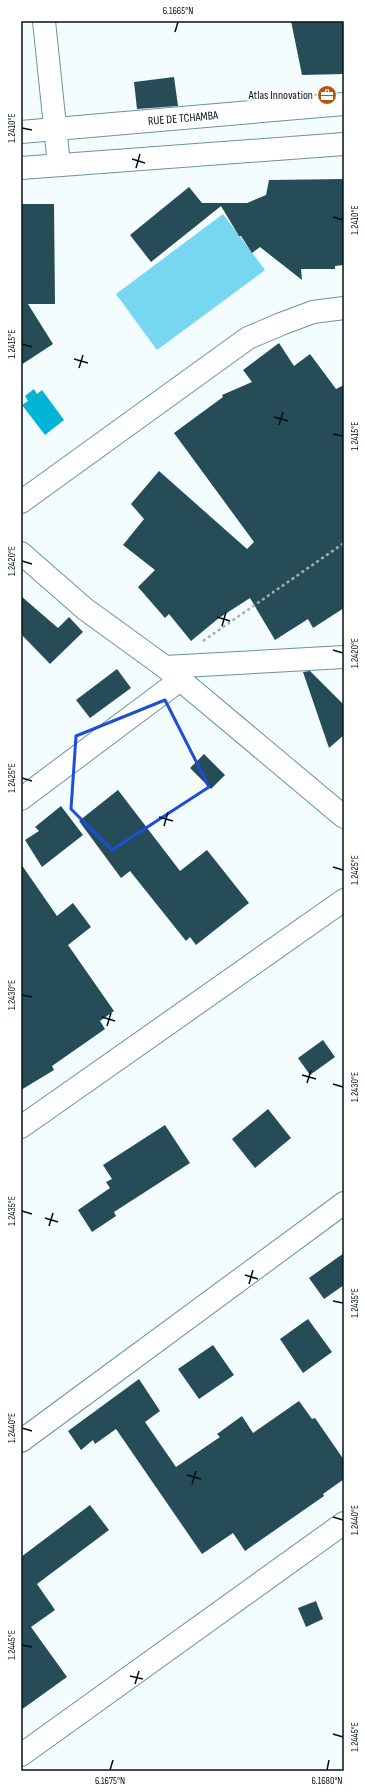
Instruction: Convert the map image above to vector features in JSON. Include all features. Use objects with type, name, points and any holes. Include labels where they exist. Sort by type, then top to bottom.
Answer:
[{"type":"street","points":[[44,21],[59,165]]},
{"type":"street","name":"RUE DE TCHAMBA","points":[[21,132],[344,104]]},
{"type":"street","points":[[21,168],[344,144]]},
{"type":"street","points":[[21,502],[248,338],[313,312],[344,308]]},
{"type":"street","points":[[21,553],[85,610],[172,674],[344,817]]},
{"type":"street","points":[[21,799],[172,674],[344,657]]},
{"type":"street","points":[[21,1126],[344,900]]},
{"type":"street","points":[[21,1441],[344,1203]]},
{"type":"street","points":[[21,1755],[344,1523]]},
{"type":"path","points":[[197,645],[344,543]]},
{"type":"highlighted area","points":[[165,700],[209,787],[112,850],[71,809],[76,736]]},
{"type":"shaded area","points":[[223,214],[265,270],[157,350],[116,294]]},
{"type":"shaded area","points":[[34,389],[37,394],[42,390],[64,420],[45,435],[22,405],[28,401],[25,396]]},
{"type":"building","points":[[291,21],[344,21],[344,74],[302,75]]},
{"type":"building","points":[[174,77],[178,106],[137,109],[134,82]]},
{"type":"building","points":[[344,179],[344,265],[335,266],[335,269],[301,269],[302,280],[260,247],[252,253],[241,236],[239,236],[221,206],[151,262],[130,235],[189,187],[202,203],[247,203],[266,195],[269,180]]},
{"type":"building","points":[[21,204],[54,204],[55,304],[28,304],[53,344],[21,365]]},
{"type":"building","points":[[279,343],[294,366],[310,354],[336,389],[344,385],[344,608],[313,628],[308,619],[275,640],[250,598],[219,618],[191,641],[169,614],[165,618],[138,587],[155,570],[123,545],[144,519],[131,504],[159,471],[247,549],[254,542],[174,433],[223,397],[222,395],[252,382],[243,370]]},
{"type":"building","points":[[21,596],[58,628],[69,617],[83,632],[50,664],[21,634]]},
{"type":"building","points":[[117,669],[131,688],[90,718],[76,700]]},
{"type":"building","points":[[310,671],[344,705],[344,735],[329,748],[303,672]]},
{"type":"building","points":[[204,754],[225,775],[211,789],[190,768]]},
{"type":"building","points":[[118,790],[180,871],[207,850],[249,903],[196,945],[190,937],[186,941],[130,871],[121,878],[79,821]]},
{"type":"building","points":[[61,806],[83,835],[42,867],[25,840],[39,831],[35,827]]},
{"type":"building","points":[[21,864],[57,916],[73,903],[91,927],[68,945],[114,1011],[100,1021],[105,1029],[52,1066],[54,1070],[21,1090]]},
{"type":"building","points":[[323,1040],[335,1057],[310,1075],[298,1058]]},
{"type":"building","points":[[268,1109],[291,1138],[255,1168],[232,1139]]},
{"type":"building","points":[[165,1125],[190,1163],[114,1212],[116,1216],[92,1232],[78,1210],[110,1188],[106,1182],[112,1179],[103,1165]]},
{"type":"building","points":[[344,1253],[344,1285],[324,1299],[309,1278]]},
{"type":"building","points":[[308,1319],[332,1352],[303,1373],[280,1339]]},
{"type":"building","points":[[213,1345],[234,1375],[199,1399],[178,1369]]},
{"type":"building","points":[[139,1379],[160,1411],[145,1422],[176,1467],[220,1437],[217,1434],[242,1416],[253,1433],[299,1401],[312,1419],[315,1418],[344,1460],[344,1479],[323,1494],[324,1496],[245,1551],[233,1533],[202,1554],[116,1429],[95,1444],[93,1440],[81,1450],[68,1431]]},
{"type":"building","points":[[90,1505],[109,1530],[37,1584],[55,1610],[31,1627],[67,1677],[21,1710],[21,1557]]},
{"type":"building","points":[[316,1601],[323,1619],[306,1627],[298,1608]]},
{"type":"place","name":"Atlas Innovation","points":[[327,95]]}]
